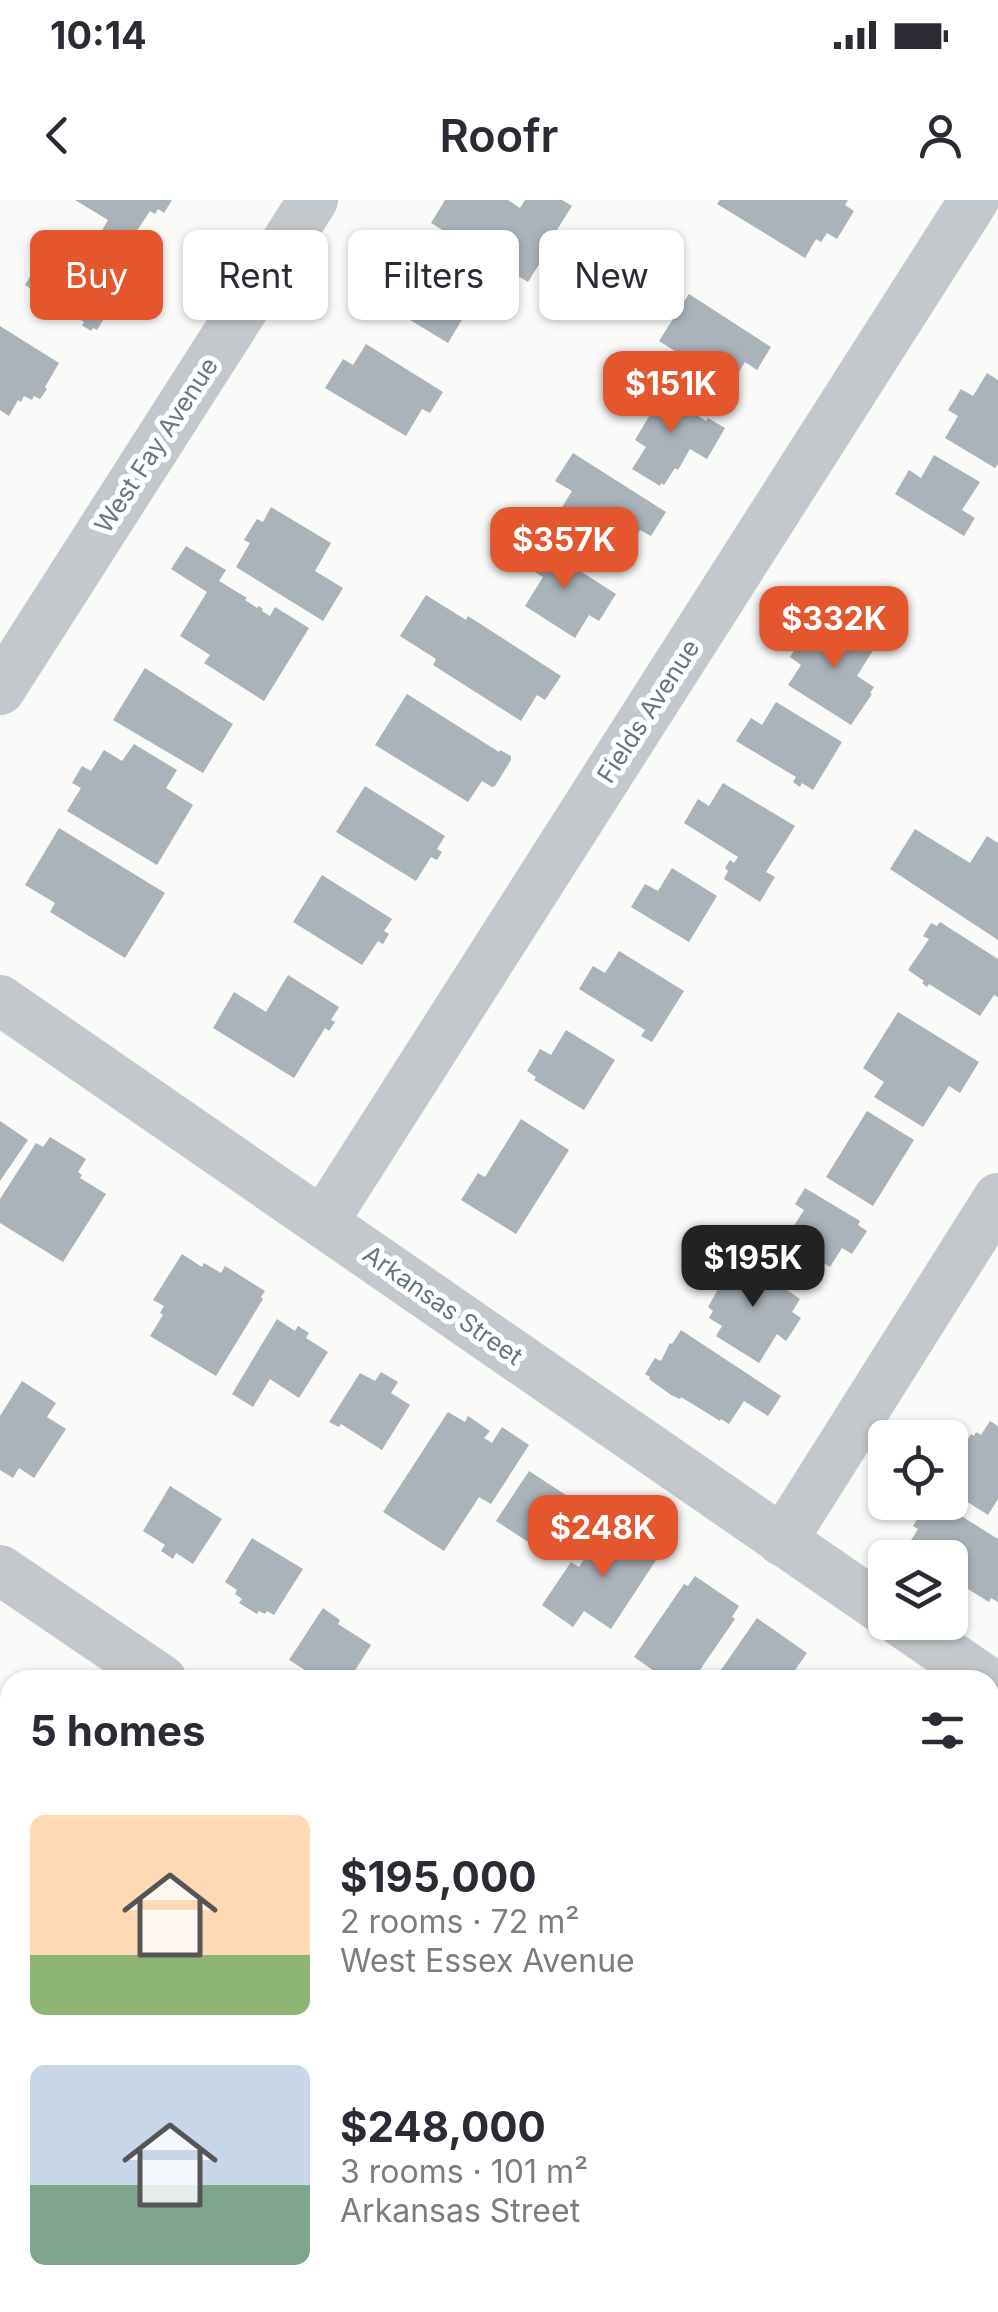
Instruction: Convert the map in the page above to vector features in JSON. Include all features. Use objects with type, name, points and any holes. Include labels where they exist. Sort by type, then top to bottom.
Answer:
[{"type":"street","name":"West Fay Avenue","points":[[0,690],[312,200]]},
{"type":"street","name":"Fields Avenue","points":[[322,1222],[974,200]]},
{"type":"street","name":"Arkansas Street","points":[[0,1000],[868,1600]]},
{"type":"street","points":[[782,1541],[998,1198]]},
{"type":"street","points":[[0,1570],[147,1670]]},
{"type":"street","points":[[927,1640],[971,1670]]},
{"type":"building","points":[[75,200],[172,200],[164,213],[158,209],[155,214],[150,211],[137,230],[102,230],[108,220]]},
{"type":"building","points":[[445,200],[508,200],[520,208],[525,200],[562,200],[572,206],[557,230],[539,230],[539,264],[528,282],[519,277],[519,230],[443,230],[431,223]]},
{"type":"building","points":[[720,200],[848,200],[845,205],[854,211],[837,239],[827,233],[821,242],[816,239],[805,258],[717,204]]},
{"type":"building","points":[[689,294],[771,347],[757,370],[745,362],[730,386],[659,341],[672,320],[684,320],[684,302]]},
{"type":"building","points":[[81,320],[103,320],[97,330],[91,331],[82,325]]},
{"type":"building","points":[[410,320],[462,320],[448,343]]},
{"type":"building","points":[[0,326],[59,363],[40,399],[24,396],[9,416],[0,410]]},
{"type":"building","points":[[366,344],[443,392],[430,413],[422,409],[406,436],[325,388],[343,359],[353,365]]},
{"type":"building","points":[[987,373],[998,380],[995,468],[945,438],[958,416],[948,410],[961,389],[973,396]]},
{"type":"building","points":[[649,384],[706,421],[708,418],[725,428],[707,459],[690,449],[678,470],[675,468],[660,486],[632,469],[646,447],[635,440],[651,413],[637,404]]},
{"type":"building","points":[[573,453],[666,512],[651,536],[640,530],[626,553],[583,526],[575,540],[551,525],[572,491],[555,481]]},
{"type":"building","points":[[934,455],[980,482],[962,510],[975,518],[964,536],[895,494],[909,470],[921,478]]},
{"type":"building","points":[[271,507],[331,543],[315,571],[343,588],[323,621],[236,567],[250,543],[244,540],[257,519],[263,522]]},
{"type":"building","points":[[533,541],[616,594],[599,621],[589,615],[575,638],[525,606],[543,577],[519,562]]},
{"type":"building","points":[[186,546],[226,570],[219,581],[257,608],[270,616],[275,607],[309,628],[264,701],[204,663],[210,655],[180,636],[207,592],[171,569]]},
{"type":"building","points":[[426,595],[466,620],[468,616],[561,676],[545,700],[537,695],[521,721],[433,665],[436,659],[400,636]]},
{"type":"building","points":[[830,619],[875,647],[857,676],[874,687],[872,694],[851,725],[788,685],[801,665],[790,657],[803,636],[815,643]]},
{"type":"building","points":[[145,668],[233,724],[203,773],[113,720]]},
{"type":"building","points":[[407,694],[511,756],[495,786],[482,781],[468,802],[375,745]]},
{"type":"building","points":[[776,702],[842,742],[813,790],[802,783],[800,787],[793,782],[796,777],[736,741],[751,718],[762,725]]},
{"type":"building","points":[[134,744],[177,770],[166,788],[193,805],[157,865],[67,811],[81,788],[72,783],[82,766],[91,771],[104,750],[122,761]]},
{"type":"building","points":[[723,783],[795,826],[766,872],[775,877],[760,902],[724,879],[730,860],[734,863],[738,857],[684,823],[698,799],[709,806]]},
{"type":"building","points":[[365,786],[445,836],[437,849],[442,852],[437,860],[431,857],[416,881],[336,832]]},
{"type":"building","points":[[59,828],[165,893],[125,958],[50,912],[55,903],[25,885]]},
{"type":"building","points":[[915,829],[970,863],[987,836],[998,843],[998,940],[890,869]]},
{"type":"building","points":[[672,868],[717,896],[689,942],[631,907],[645,884],[658,891]]},
{"type":"building","points":[[322,875],[392,919],[384,931],[389,934],[383,944],[378,941],[362,965],[293,922]]},
{"type":"building","points":[[940,922],[998,959],[998,997],[994,995],[980,1016],[929,984],[927,987],[908,970],[929,939],[923,936],[931,923],[937,926]]},
{"type":"building","points":[[619,951],[684,991],[652,1042],[641,1036],[645,1030],[579,989],[593,966],[605,973]]},
{"type":"building","points":[[288,975],[339,1007],[331,1020],[335,1022],[329,1031],[325,1028],[294,1078],[213,1028],[234,992],[266,1012]]},
{"type":"building","points":[[898,1012],[979,1062],[960,1093],[949,1086],[923,1127],[874,1097],[884,1082],[863,1068]]},
{"type":"building","points":[[566,1030],[615,1060],[584,1110],[534,1080],[536,1077],[527,1071],[540,1049],[551,1055]]},
{"type":"building","points":[[867,1111],[914,1140],[873,1206],[826,1177]]},
{"type":"building","points":[[521,1119],[569,1150],[516,1234],[461,1200],[478,1173],[485,1177]]},
{"type":"building","points":[[0,1121],[28,1140],[0,1181]]},
{"type":"building","points":[[50,1137],[86,1159],[78,1172],[80,1178],[106,1194],[63,1262],[0,1223],[0,1199],[36,1143],[43,1147]]},
{"type":"building","points":[[805,1188],[860,1221],[858,1225],[867,1231],[852,1254],[842,1248],[830,1267],[785,1240],[804,1210],[795,1204]]},
{"type":"building","points":[[182,1254],[221,1273],[225,1266],[265,1291],[216,1376],[150,1336],[164,1306],[153,1300]]},
{"type":"building","points":[[737,1256],[800,1299],[792,1312],[801,1318],[786,1341],[777,1334],[759,1363],[716,1336],[722,1326],[709,1318],[713,1311],[708,1307]]},
{"type":"building","points":[[277,1319],[295,1331],[298,1326],[309,1333],[306,1338],[328,1352],[299,1398],[270,1379],[253,1407],[232,1394]]},
{"type":"building","points":[[681,1330],[781,1396],[768,1416],[744,1401],[729,1424],[671,1395],[649,1379],[645,1374],[655,1358],[661,1361]]},
{"type":"building","points":[[381,1372],[398,1382],[391,1393],[410,1405],[382,1450],[341,1424],[339,1427],[329,1422],[360,1373],[375,1381]]},
{"type":"building","points":[[22,1381],[56,1403],[47,1417],[66,1429],[34,1478],[19,1468],[13,1478],[0,1470],[0,1416]]},
{"type":"building","points":[[448,1412],[465,1422],[468,1416],[490,1431],[484,1438],[492,1443],[502,1427],[529,1445],[491,1504],[479,1497],[444,1551],[383,1512]]},
{"type":"building","points":[[990,1421],[998,1426],[998,1499],[988,1515],[968,1502],[968,1439],[976,1432],[981,1435]]},
{"type":"building","points":[[529,1471],[578,1503],[545,1553],[496,1521]]},
{"type":"building","points":[[170,1486],[222,1519],[193,1564],[176,1553],[173,1559],[161,1551],[165,1545],[143,1531]]},
{"type":"building","points":[[917,1520],[968,1520],[998,1539],[998,1602],[991,1598],[989,1602],[968,1589],[968,1540],[911,1540],[918,1529],[913,1526]]},
{"type":"building","points":[[605,1528],[623,1540],[627,1534],[662,1551],[611,1629],[584,1611],[573,1627],[542,1605],[571,1562],[579,1567]]},
{"type":"building","points":[[252,1538],[303,1569],[274,1615],[267,1611],[257,1614],[239,1603],[242,1599],[235,1594],[237,1590],[225,1582]]},
{"type":"building","points":[[695,1576],[739,1606],[732,1617],[735,1619],[700,1670],[653,1670],[634,1657],[684,1584],[688,1586]]},
{"type":"building","points":[[323,1608],[340,1620],[338,1624],[371,1645],[355,1670],[305,1670],[289,1660]]},
{"type":"building","points":[[757,1618],[807,1653],[795,1670],[721,1670]]}]
